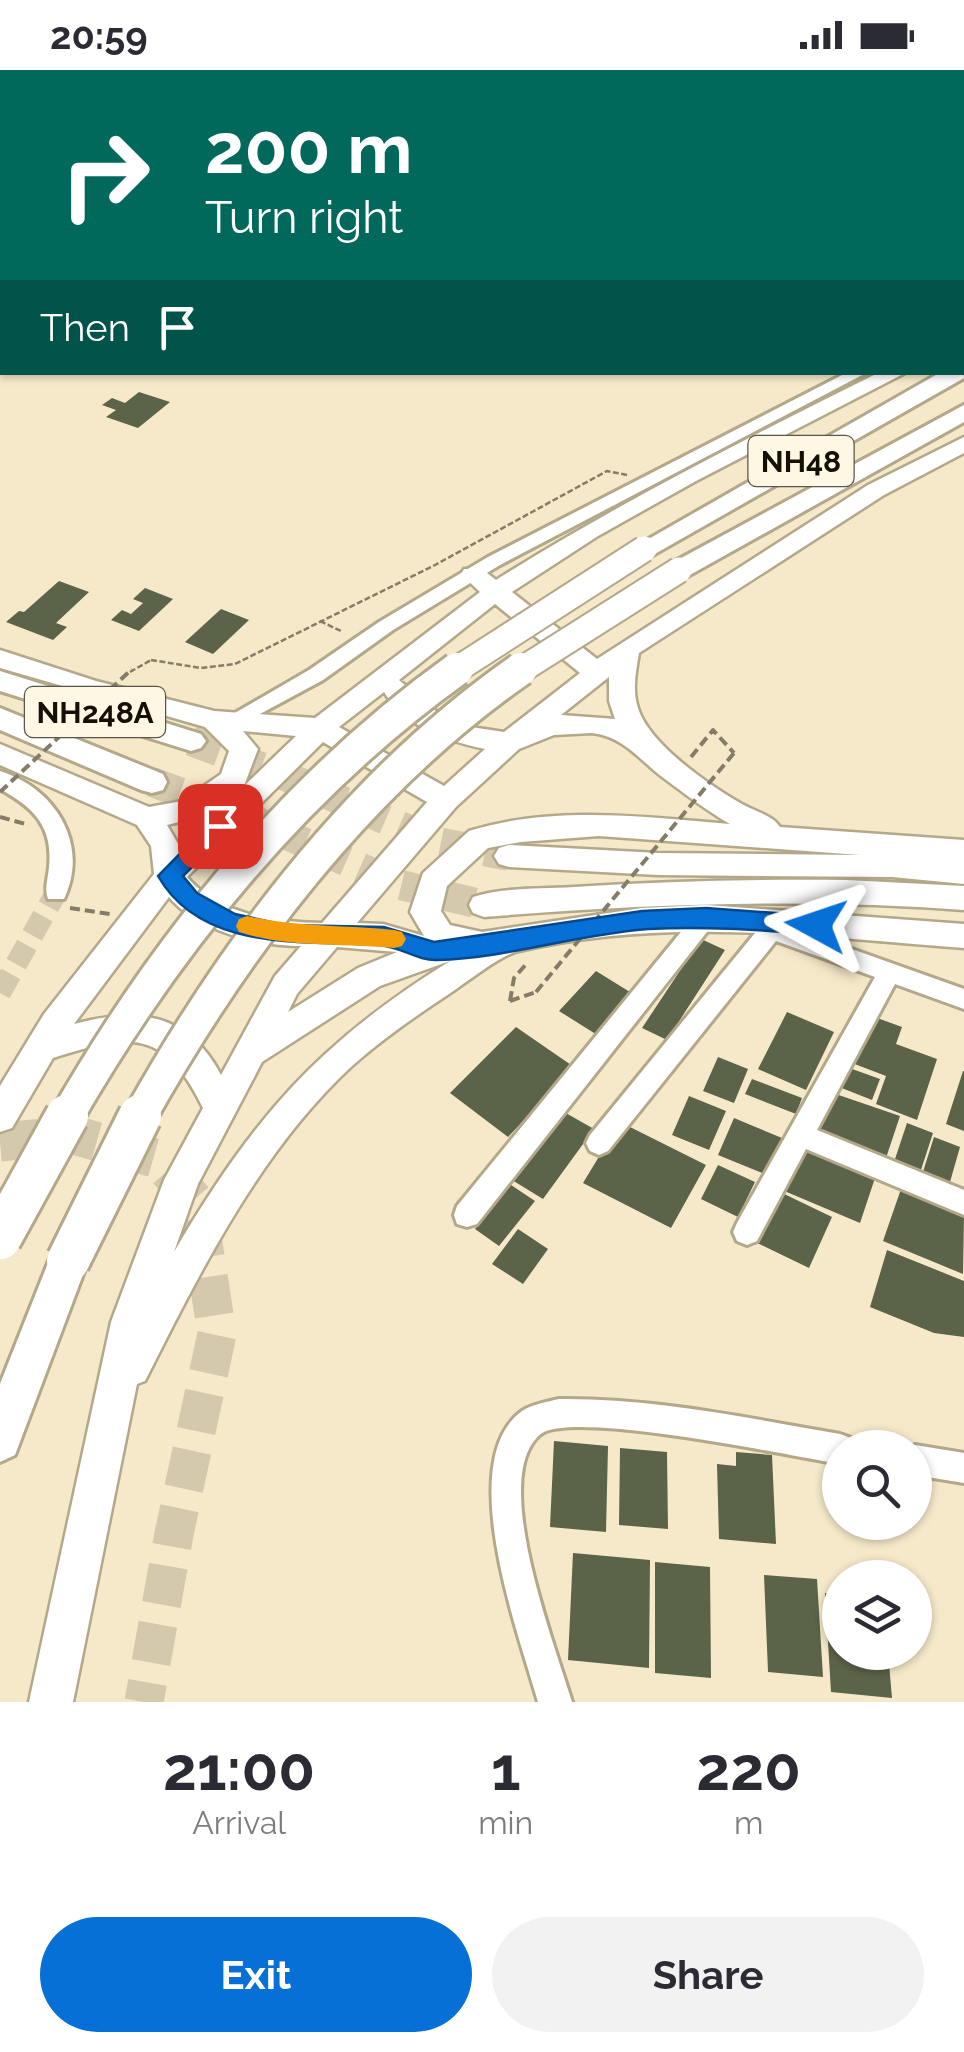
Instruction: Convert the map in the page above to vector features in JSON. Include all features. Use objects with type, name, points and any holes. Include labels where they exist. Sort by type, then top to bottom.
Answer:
[{"type":"highway","name":"NH48","points":[[0,1238],[46,1148],[141,997],[233,879],[312,790],[395,716],[470,659],[644,549],[953,375]]},
{"type":"highway","name":"NH48","points":[[0,1440],[92,1205],[154,1094],[275,912],[358,812],[432,736],[506,680],[679,570],[964,412]]},
{"type":"highway","name":"NH248A","points":[[0,682],[191,741]]},
{"type":"highway","name":"NH248A","points":[[0,718],[152,782]]},
{"type":"main road","points":[[0,1117],[55,1024],[169,876],[320,728],[495,592],[590,531],[688,476],[891,375]]},
{"type":"main road","points":[[52,1702],[111,1405],[136,1304],[182,1180],[286,985],[327,932],[446,800],[510,742],[627,650],[876,490],[964,444]]},
{"type":"main road","points":[[472,574],[597,673]]},
{"type":"main road","points":[[627,650],[620,686],[628,720],[677,774]]},
{"type":"main road","points":[[0,660],[90,688],[222,721],[320,728],[446,800]]},
{"type":"main road","points":[[390,676],[398,699],[449,730],[510,742],[552,726],[612,726],[636,739],[716,804],[756,826],[798,837]]},
{"type":"main road","points":[[146,818],[190,810],[233,780],[244,749],[222,721]]},
{"type":"main road","points":[[0,754],[146,818],[165,845],[169,876],[189,900],[229,922],[285,934],[384,936],[434,951]]},
{"type":"main road","points":[[501,941],[440,936],[426,912],[434,881],[478,839],[520,831],[600,825],[964,851]]},
{"type":"main road","points":[[509,856],[658,864],[892,866],[964,874]]},
{"type":"main road","points":[[484,905],[683,893],[918,894],[964,898]]},
{"type":"main road","points":[[249,1054],[369,977],[434,951],[642,920],[706,917],[964,936]]},
{"type":"main road","points":[[111,1405],[186,1263],[300,1100],[341,1056],[501,941]]},
{"type":"main road","points":[[42,1047],[96,1030],[149,1028],[188,1052],[220,1108]]},
{"type":"street","points":[[222,721],[316,675],[386,626],[472,574],[854,375]]},
{"type":"street","points":[[0,780],[31,796],[58,825],[63,854],[56,893]]},
{"type":"street","points":[[468,1215],[706,917]]},
{"type":"street","points":[[741,919],[964,999]]},
{"type":"street","points":[[599,1143],[771,930]]},
{"type":"street","points":[[747,1232],[890,972]]},
{"type":"street","points":[[798,1134],[964,1203]]},
{"type":"street","points":[[555,1702],[512,1540],[506,1486],[509,1461],[533,1420],[552,1413],[597,1412],[822,1446]]},
{"type":"street","points":[[932,1463],[964,1468]]},
{"type":"path","points":[[0,792],[136,665],[150,660],[201,668],[236,664],[435,565],[607,471],[618,471],[644,483]]},
{"type":"path","points":[[552,933],[514,978],[510,1002],[536,992],[734,753],[713,730],[677,774]]},
{"type":"path","points":[[0,816],[12,820]]},
{"type":"building","points":[[139,392],[170,402],[138,428],[106,417],[116,410],[102,405],[112,398],[125,403]]},
{"type":"building","points":[[59,581],[89,592],[56,623],[67,627],[53,640],[6,622],[19,611],[24,612]]},
{"type":"building","points":[[145,588],[173,599],[139,631],[111,620],[122,610],[131,614],[143,603],[133,599]]},
{"type":"building","points":[[221,609],[249,620],[213,654],[185,642]]},
{"type":"building","points":[[701,939],[725,950],[667,1040],[642,1028]]},
{"type":"building","points":[[596,971],[638,997],[602,1038],[559,1011]]},
{"type":"building","points":[[787,1012],[834,1032],[806,1090],[758,1069]]},
{"type":"building","points":[[869,1015],[902,1027],[896,1044],[937,1059],[917,1120],[876,1104],[886,1076],[852,1063]]},
{"type":"building","points":[[516,1027],[574,1067],[508,1137],[450,1093]]},
{"type":"building","points":[[718,1057],[748,1069],[734,1103],[703,1091]]},
{"type":"building","points":[[841,1065],[880,1079],[872,1100],[834,1085]]},
{"type":"building","points":[[964,1071],[964,1131],[946,1124]]},
{"type":"building","points":[[752,1079],[802,1098],[796,1114],[745,1094]]},
{"type":"building","points":[[824,1090],[900,1116],[885,1161],[807,1133]]},
{"type":"building","points":[[689,1096],[726,1111],[709,1150],[672,1135]]},
{"type":"building","points":[[564,1112],[594,1129],[543,1199],[512,1180]]},
{"type":"building","points":[[734,1118],[782,1138],[767,1175],[718,1155]]},
{"type":"building","points":[[620,1122],[706,1165],[671,1228],[583,1183]]},
{"type":"building","points":[[907,1123],[933,1133],[918,1179],[892,1168]]},
{"type":"building","points":[[934,1137],[960,1147],[948,1189],[921,1178]]},
{"type":"building","points":[[799,1144],[876,1175],[860,1223],[782,1190]]},
{"type":"building","points":[[718,1165],[755,1182],[738,1217],[701,1199]]},
{"type":"building","points":[[511,1185],[535,1201],[499,1246],[475,1229]]},
{"type":"building","points":[[901,1189],[964,1214],[963,1274],[883,1241]]},
{"type":"building","points":[[778,1191],[832,1217],[809,1268],[753,1241]]},
{"type":"building","points":[[518,1229],[548,1249],[523,1284],[492,1264]]},
{"type":"building","points":[[887,1250],[964,1281],[964,1337],[934,1333],[870,1307]]},
{"type":"building","points":[[554,1441],[608,1446],[606,1532],[550,1527]]},
{"type":"building","points":[[620,1448],[667,1452],[668,1529],[619,1525]]},
{"type":"building","points":[[736,1452],[772,1455],[776,1544],[719,1539],[717,1464],[736,1466]]},
{"type":"building","points":[[573,1553],[650,1560],[649,1668],[568,1660]]},
{"type":"building","points":[[655,1562],[710,1567],[711,1678],[655,1673]]},
{"type":"building","points":[[764,1575],[817,1579],[823,1677],[768,1672]]},
{"type":"building","points":[[830,1670],[890,1670],[892,1698],[831,1692]]},
{"type":"tunnel","points":[[191,741],[285,776],[437,842],[509,856]]},
{"type":"tunnel","points":[[152,782],[245,816],[397,884],[484,905]]},
{"type":"tunnel","points":[[0,993],[56,893]]},
{"type":"tunnel","points":[[0,1142],[74,1135],[158,1159],[197,1204],[217,1334],[174,1534],[144,1702]]},
{"type":"slow traffic","points":[[247,926],[285,934],[327,932],[394,939]]},
{"type":"route","points":[[220,826],[169,876],[189,900],[229,922],[285,934],[384,936],[434,951],[642,920],[706,917],[816,925]]}]
